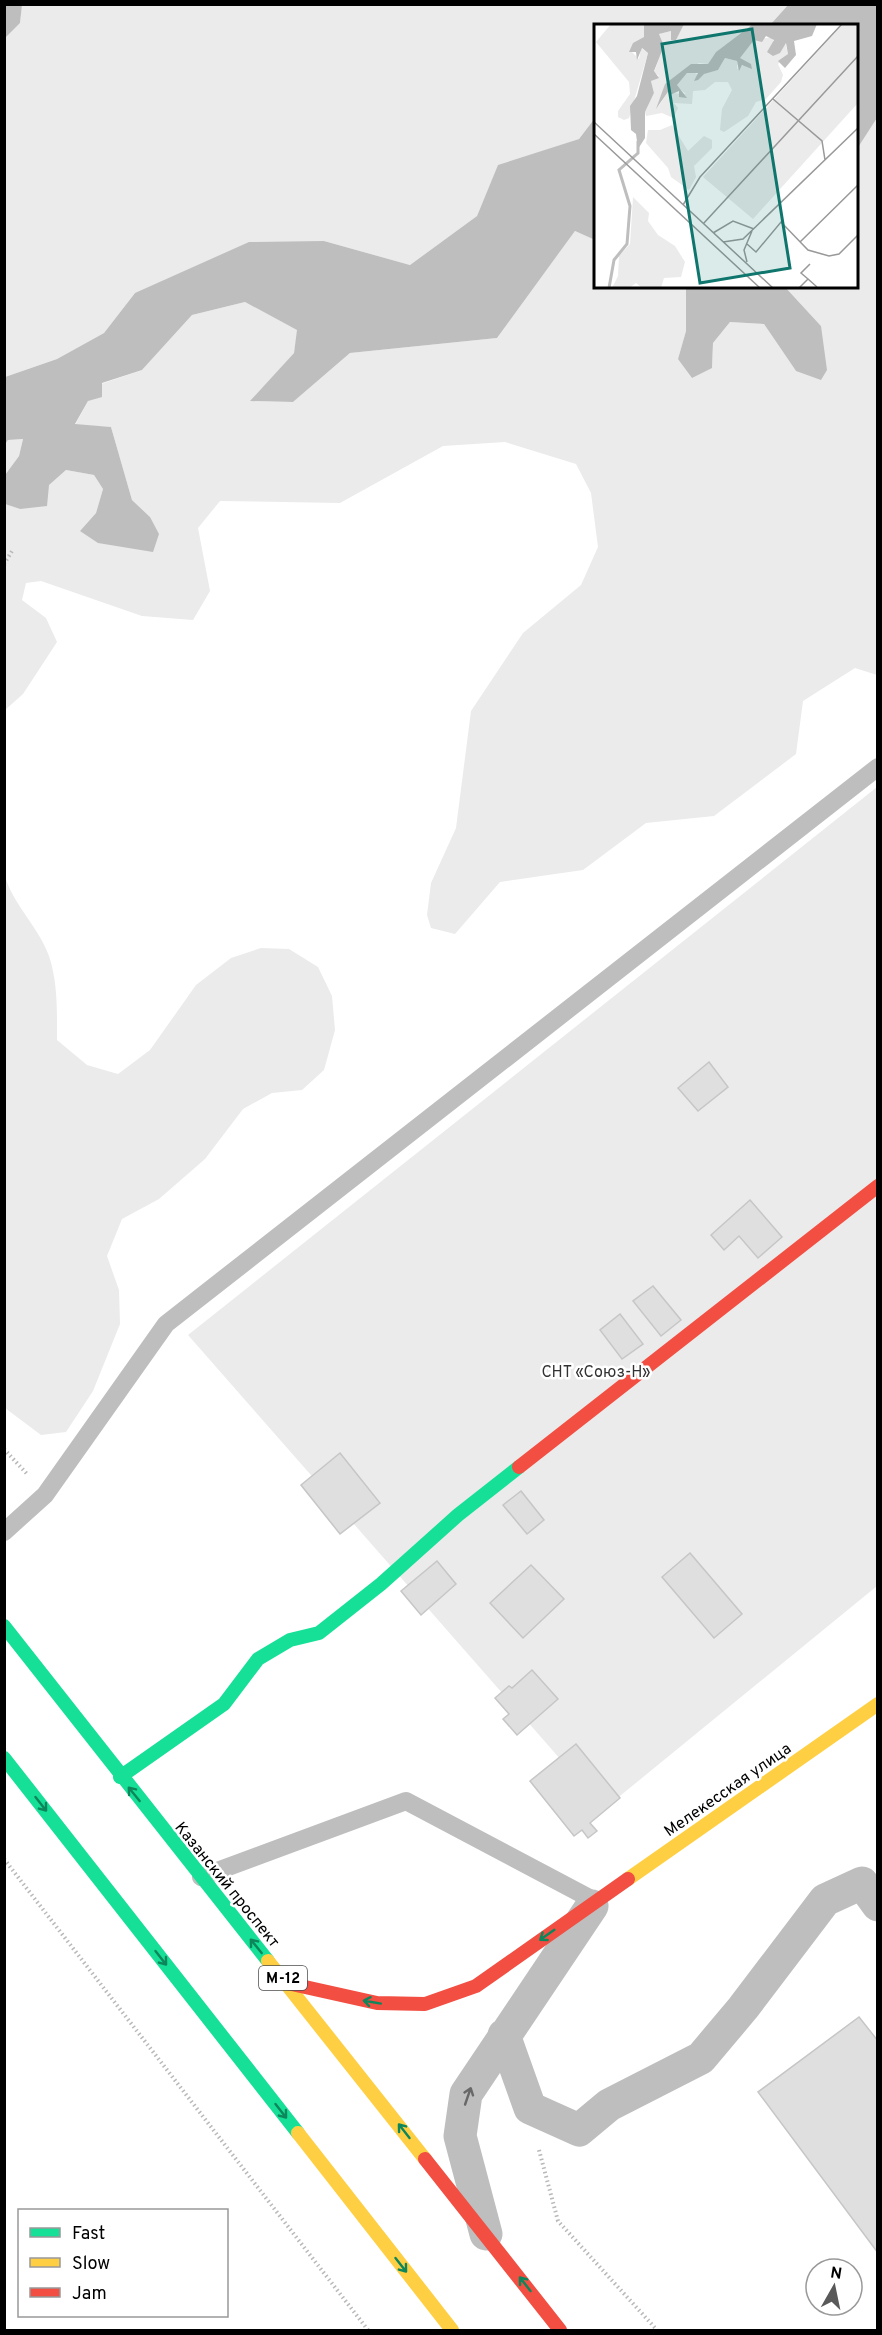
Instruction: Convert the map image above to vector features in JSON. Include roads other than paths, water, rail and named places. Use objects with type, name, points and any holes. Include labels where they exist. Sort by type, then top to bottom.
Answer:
[{"type":"street","points":[[120,1777],[224,1704],[258,1659],[290,1640],[319,1634],[381,1584],[458,1515],[878,1186]]},
{"type":"street","name":"Казанский проспект","points":[[4,1626],[120,1777],[287,1983],[560,2331]]},
{"type":"street","name":"Мелекесская улица","points":[[287,1983],[377,2003],[425,2004],[476,1986],[878,1704]]},
{"type":"street","points":[[4,1758],[452,2331]]},
{"type":"street","points":[[504,2036],[530,2108],[579,2130],[609,2105],[701,2058],[743,2008],[825,1900],[862,1883],[878,1905]]},
{"type":"street","points":[[486,2234],[460,2136],[466,2094],[595,1901]]},
{"type":"lane","points":[[4,1532],[45,1496],[166,1324],[878,767]]},
{"type":"lane","points":[[201,1877],[406,1801],[595,1901]]},
{"type":"park label","name":"СНТ «Союз-Н»","points":[[596,1371]]}]
